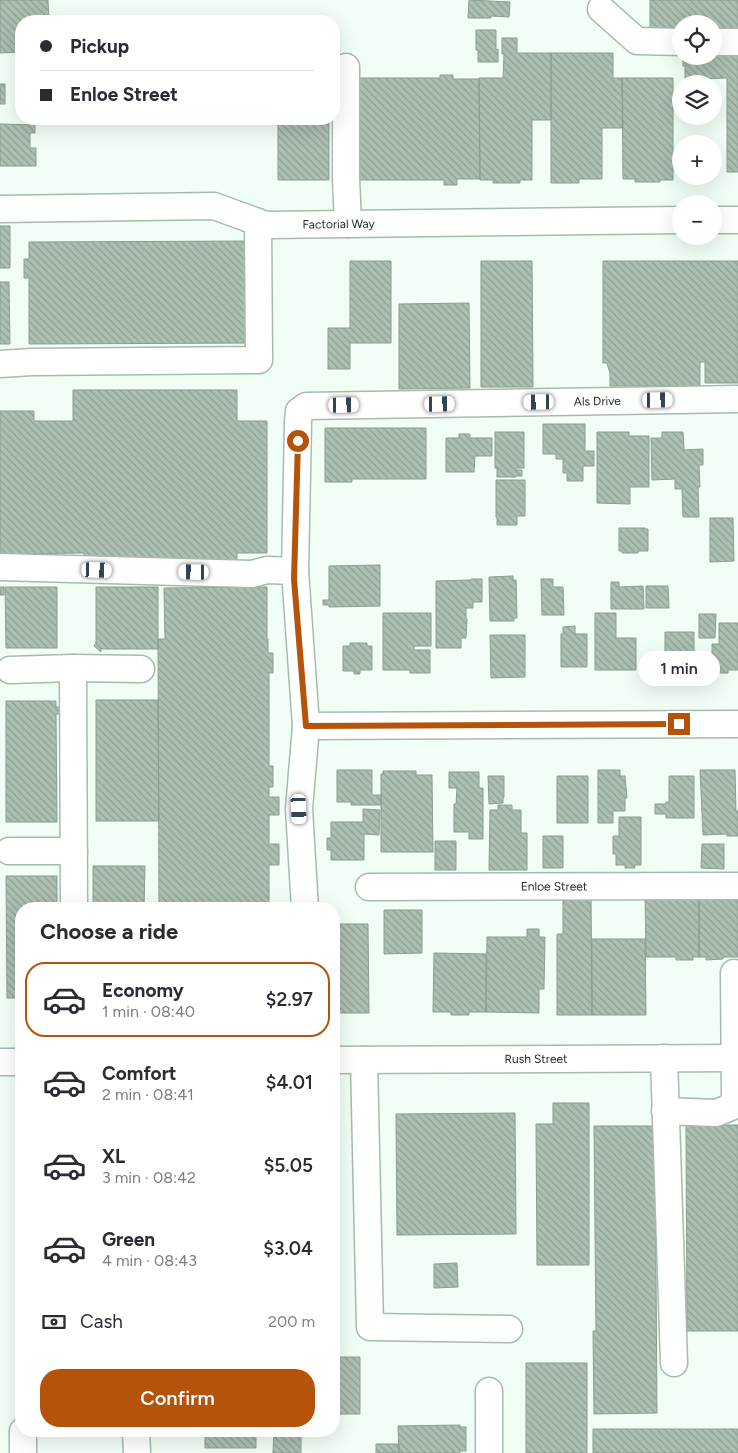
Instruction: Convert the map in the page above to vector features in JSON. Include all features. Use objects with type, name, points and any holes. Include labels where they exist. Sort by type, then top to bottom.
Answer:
[{"type":"street","points":[[601,9],[636,41],[672,42]]},
{"type":"street","points":[[722,42],[738,42]]},
{"type":"street","points":[[346,67],[348,224]]},
{"type":"street","name":"Factorial Way","points":[[0,209],[214,206],[266,225],[672,220]]},
{"type":"street","points":[[722,220],[738,220]]},
{"type":"street","points":[[0,364],[32,362],[259,360],[258,222]]},
{"type":"street","name":"Als Drive","points":[[295,571],[298,422],[299,411],[306,406],[738,399]]},
{"type":"street","points":[[0,567],[252,574],[267,570],[295,571],[306,726],[299,809],[305,902]]},
{"type":"street","points":[[73,668],[74,902]]},
{"type":"street","points":[[10,670],[141,668]]},
{"type":"street","points":[[306,726],[738,724]]},
{"type":"street","points":[[9,851],[74,851]]},
{"type":"street","name":"Enloe Street","points":[[369,887],[738,886]]},
{"type":"street","points":[[665,1111],[716,1113],[731,1107],[735,1098],[737,1058],[734,973]]},
{"type":"street","points":[[664,1058],[674,1363]]},
{"type":"street","name":"Rush Street","points":[[340,1060],[737,1058]]},
{"type":"street","points":[[364,1060],[370,1327],[509,1329]]},
{"type":"street","points":[[0,1062],[15,1062]]},
{"type":"street","points":[[489,1390],[489,1453]]},
{"type":"street","points":[[23,1437],[23,1453]]},
{"type":"street","points":[[136,1437],[136,1453]]},
{"type":"building","points":[[0,0],[48,0],[49,15],[15,15],[15,52],[0,53]]},
{"type":"building","points":[[469,0],[510,2],[509,17],[468,18]]},
{"type":"building","points":[[650,0],[738,0],[738,34],[722,34],[722,15],[672,15],[672,34],[650,34]]},
{"type":"building","points":[[476,30],[496,30],[498,62],[478,62]]},
{"type":"building","points":[[502,38],[517,38],[517,53],[551,53],[551,120],[532,120],[532,180],[520,180],[520,183],[493,183],[493,180],[480,180],[479,78],[503,78],[504,54],[502,54]]},
{"type":"building","points":[[551,53],[613,53],[613,78],[622,78],[623,128],[602,128],[602,179],[579,179],[579,183],[551,183]]},
{"type":"building","points":[[722,53],[738,53],[738,172],[727,172],[727,78],[722,78],[722,75],[685,75],[685,66],[683,66],[722,65]]},
{"type":"building","points":[[440,75],[453,75],[453,79],[479,79],[480,179],[457,179],[457,185],[444,185],[444,180],[358,180],[359,78],[440,78]]},
{"type":"building","points":[[622,78],[672,78],[672,180],[635,182],[635,179],[623,179]]},
{"type":"building","points":[[0,84],[5,84],[5,104],[0,104]]},
{"type":"building","points":[[0,124],[35,125],[35,133],[30,133],[30,148],[36,148],[36,166],[0,166]]},
{"type":"building","points":[[278,125],[329,125],[329,180],[278,180]]},
{"type":"building","points":[[0,226],[10,226],[10,268],[0,268]]},
{"type":"building","points":[[252,241],[254,343],[29,344],[29,278],[24,278],[24,259],[29,259],[29,242]]},
{"type":"building","points":[[350,261],[391,261],[391,343],[350,343],[350,369],[328,369],[328,328],[350,328]]},
{"type":"building","points":[[481,261],[532,261],[533,387],[481,387]]},
{"type":"building","points":[[603,261],[738,261],[738,383],[705,383],[705,362],[700,362],[700,386],[610,386],[610,373],[607,363],[603,363]]},
{"type":"building","points":[[0,282],[9,282],[10,344],[0,344]]},
{"type":"building","points":[[469,303],[470,388],[399,389],[399,304]]},
{"type":"building","points":[[73,390],[237,390],[237,421],[267,421],[267,553],[237,553],[237,563],[84,563],[84,553],[0,554],[0,411],[34,411],[34,421],[73,421]]},
{"type":"building","points":[[543,424],[585,424],[585,451],[594,451],[594,466],[583,466],[583,481],[567,481],[567,473],[563,473],[563,459],[556,459],[556,454],[543,454]]},
{"type":"building","points":[[325,428],[426,428],[426,479],[352,479],[352,482],[325,482]]},
{"type":"building","points":[[495,432],[524,432],[524,468],[516,468],[516,470],[522,470],[522,476],[497,477],[497,468],[495,468]]},
{"type":"building","points":[[597,432],[629,432],[629,436],[649,436],[649,487],[630,487],[630,504],[597,503]]},
{"type":"building","points":[[662,432],[683,432],[684,450],[703,449],[703,465],[699,465],[699,517],[683,517],[682,489],[675,489],[675,479],[652,480],[651,438],[662,438]]},
{"type":"building","points":[[459,434],[470,434],[470,438],[492,438],[492,456],[475,456],[474,472],[446,472],[446,438],[459,438]]},
{"type":"building","points":[[496,480],[525,480],[525,516],[517,516],[517,525],[497,525]]},
{"type":"building","points":[[710,518],[733,518],[734,561],[710,562]]},
{"type":"building","points":[[619,528],[648,529],[648,551],[622,553],[622,551],[619,551]]},
{"type":"building","points":[[380,565],[380,606],[329,607],[329,605],[323,605],[323,600],[329,600],[329,566]]},
{"type":"building","points":[[513,576],[513,580],[516,580],[517,618],[514,618],[514,621],[490,621],[489,577]]},
{"type":"building","points":[[482,579],[482,602],[473,602],[473,608],[466,608],[466,638],[461,638],[461,648],[436,648],[436,581]]},
{"type":"building","points":[[541,579],[553,579],[553,587],[563,587],[564,615],[542,615]]},
{"type":"building","points":[[611,582],[619,582],[619,587],[643,586],[644,609],[611,609]]},
{"type":"building","points":[[646,586],[668,586],[669,608],[646,608]]},
{"type":"building","points":[[0,587],[4,587],[4,595],[0,595]]},
{"type":"building","points":[[5,587],[57,587],[57,648],[6,648]]},
{"type":"building","points":[[96,587],[158,587],[158,649],[101,649],[101,652],[94,646],[96,643]]},
{"type":"building","points":[[267,587],[268,653],[273,653],[273,673],[269,673],[269,766],[273,766],[273,787],[269,787],[269,797],[279,797],[279,815],[269,815],[269,844],[279,844],[279,865],[269,865],[269,902],[159,902],[158,639],[165,639],[164,588]]},
{"type":"building","points":[[383,613],[431,613],[431,646],[414,646],[414,650],[430,650],[430,673],[410,673],[410,670],[383,670]]},
{"type":"building","points":[[595,613],[616,613],[616,638],[636,638],[636,670],[595,670]]},
{"type":"building","points":[[699,614],[716,614],[715,638],[699,638]]},
{"type":"building","points":[[719,623],[738,623],[738,670],[728,670],[728,673],[712,670],[712,644],[719,644]]},
{"type":"building","points":[[575,626],[575,634],[587,634],[587,667],[561,667],[561,634],[563,634],[563,627]]},
{"type":"building","points":[[665,632],[694,632],[694,671],[667,671],[667,665],[665,665]]},
{"type":"building","points":[[490,635],[525,635],[525,677],[491,678]]},
{"type":"building","points":[[350,643],[367,643],[367,646],[372,646],[372,670],[360,670],[360,674],[354,674],[354,671],[343,671],[343,646],[350,646]]},
{"type":"building","points":[[96,700],[158,700],[159,821],[96,821]]},
{"type":"building","points":[[6,701],[56,701],[56,707],[60,707],[60,714],[56,714],[57,822],[6,822]]},
{"type":"building","points":[[337,770],[372,770],[372,795],[381,795],[381,805],[351,805],[351,802],[337,802]]},
{"type":"building","points":[[598,770],[620,770],[620,776],[625,776],[627,798],[625,798],[625,811],[613,811],[613,823],[598,823]]},
{"type":"building","points":[[700,770],[735,770],[738,836],[727,836],[727,834],[703,835]]},
{"type":"building","points":[[383,771],[416,771],[416,775],[432,775],[433,852],[381,852],[381,774],[383,774]]},
{"type":"building","points":[[449,772],[479,772],[479,788],[483,788],[483,839],[469,839],[469,832],[454,832],[454,804],[456,804],[457,788],[449,788]]},
{"type":"building","points":[[488,776],[504,776],[503,803],[489,804]]},
{"type":"building","points":[[557,776],[588,776],[588,823],[557,823]]},
{"type":"building","points":[[669,776],[694,776],[694,818],[666,818],[666,814],[655,814],[655,804],[666,804],[666,802],[669,802]]},
{"type":"building","points":[[498,805],[512,805],[512,810],[521,810],[521,833],[527,833],[527,870],[489,870],[490,810],[498,810]]},
{"type":"building","points":[[363,809],[380,810],[379,835],[364,834],[364,860],[331,860],[331,850],[327,850],[327,838],[331,838],[331,822],[363,822]]},
{"type":"building","points":[[619,817],[641,817],[641,865],[634,865],[635,868],[625,868],[625,865],[616,865],[616,854],[613,854],[613,836],[619,836]]},
{"type":"building","points":[[543,836],[563,836],[563,868],[543,868]]},
{"type":"building","points":[[435,841],[456,841],[456,870],[435,870]]},
{"type":"building","points":[[702,844],[724,844],[724,869],[701,868]]},
{"type":"building","points":[[93,866],[145,866],[144,902],[93,902]]},
{"type":"building","points":[[6,876],[57,876],[57,902],[15,902],[15,998],[7,998]]},
{"type":"building","points":[[645,894],[699,894],[699,957],[693,957],[693,960],[676,960],[676,957],[646,957]]},
{"type":"building","points":[[699,894],[738,894],[738,957],[706,960],[706,957],[699,957]]},
{"type":"building","points":[[563,895],[591,895],[592,1015],[557,1015],[557,934],[563,934]]},
{"type":"building","points":[[384,910],[422,910],[422,953],[384,954]]},
{"type":"building","points":[[340,924],[368,924],[369,1013],[340,1013]]},
{"type":"building","points":[[527,929],[539,929],[539,937],[545,937],[544,989],[539,989],[539,1013],[486,1012],[487,937],[527,937]]},
{"type":"building","points":[[592,939],[645,939],[646,1015],[592,1015]]},
{"type":"building","points":[[434,953],[486,954],[486,1012],[469,1012],[469,1015],[451,1015],[451,1012],[433,1012]]},
{"type":"building","points":[[553,1103],[589,1103],[589,1265],[537,1265],[536,1124],[553,1124]]},
{"type":"building","points":[[515,1113],[516,1234],[397,1235],[396,1114]]},
{"type":"building","points":[[686,1125],[738,1125],[738,1331],[687,1331]]},
{"type":"building","points":[[594,1126],[655,1126],[657,1413],[594,1414],[593,1331],[596,1331]]},
{"type":"building","points":[[457,1263],[458,1287],[434,1288],[434,1264]]},
{"type":"building","points":[[340,1357],[360,1357],[360,1414],[340,1414]]},
{"type":"building","points":[[526,1363],[587,1363],[587,1453],[526,1453]]},
{"type":"building","points":[[460,1425],[460,1427],[466,1427],[466,1451],[460,1451],[460,1453],[399,1453],[398,1426]]},
{"type":"building","points":[[593,1429],[738,1429],[738,1453],[593,1453]]},
{"type":"building","points":[[205,1437],[256,1437],[256,1448],[205,1448]]},
{"type":"building","points":[[274,1437],[301,1437],[301,1453],[273,1453]]},
{"type":"building","points":[[376,1444],[399,1444],[399,1453],[376,1453]]},
{"type":"route","points":[[298,441],[294,579],[306,726],[679,724]]}]
